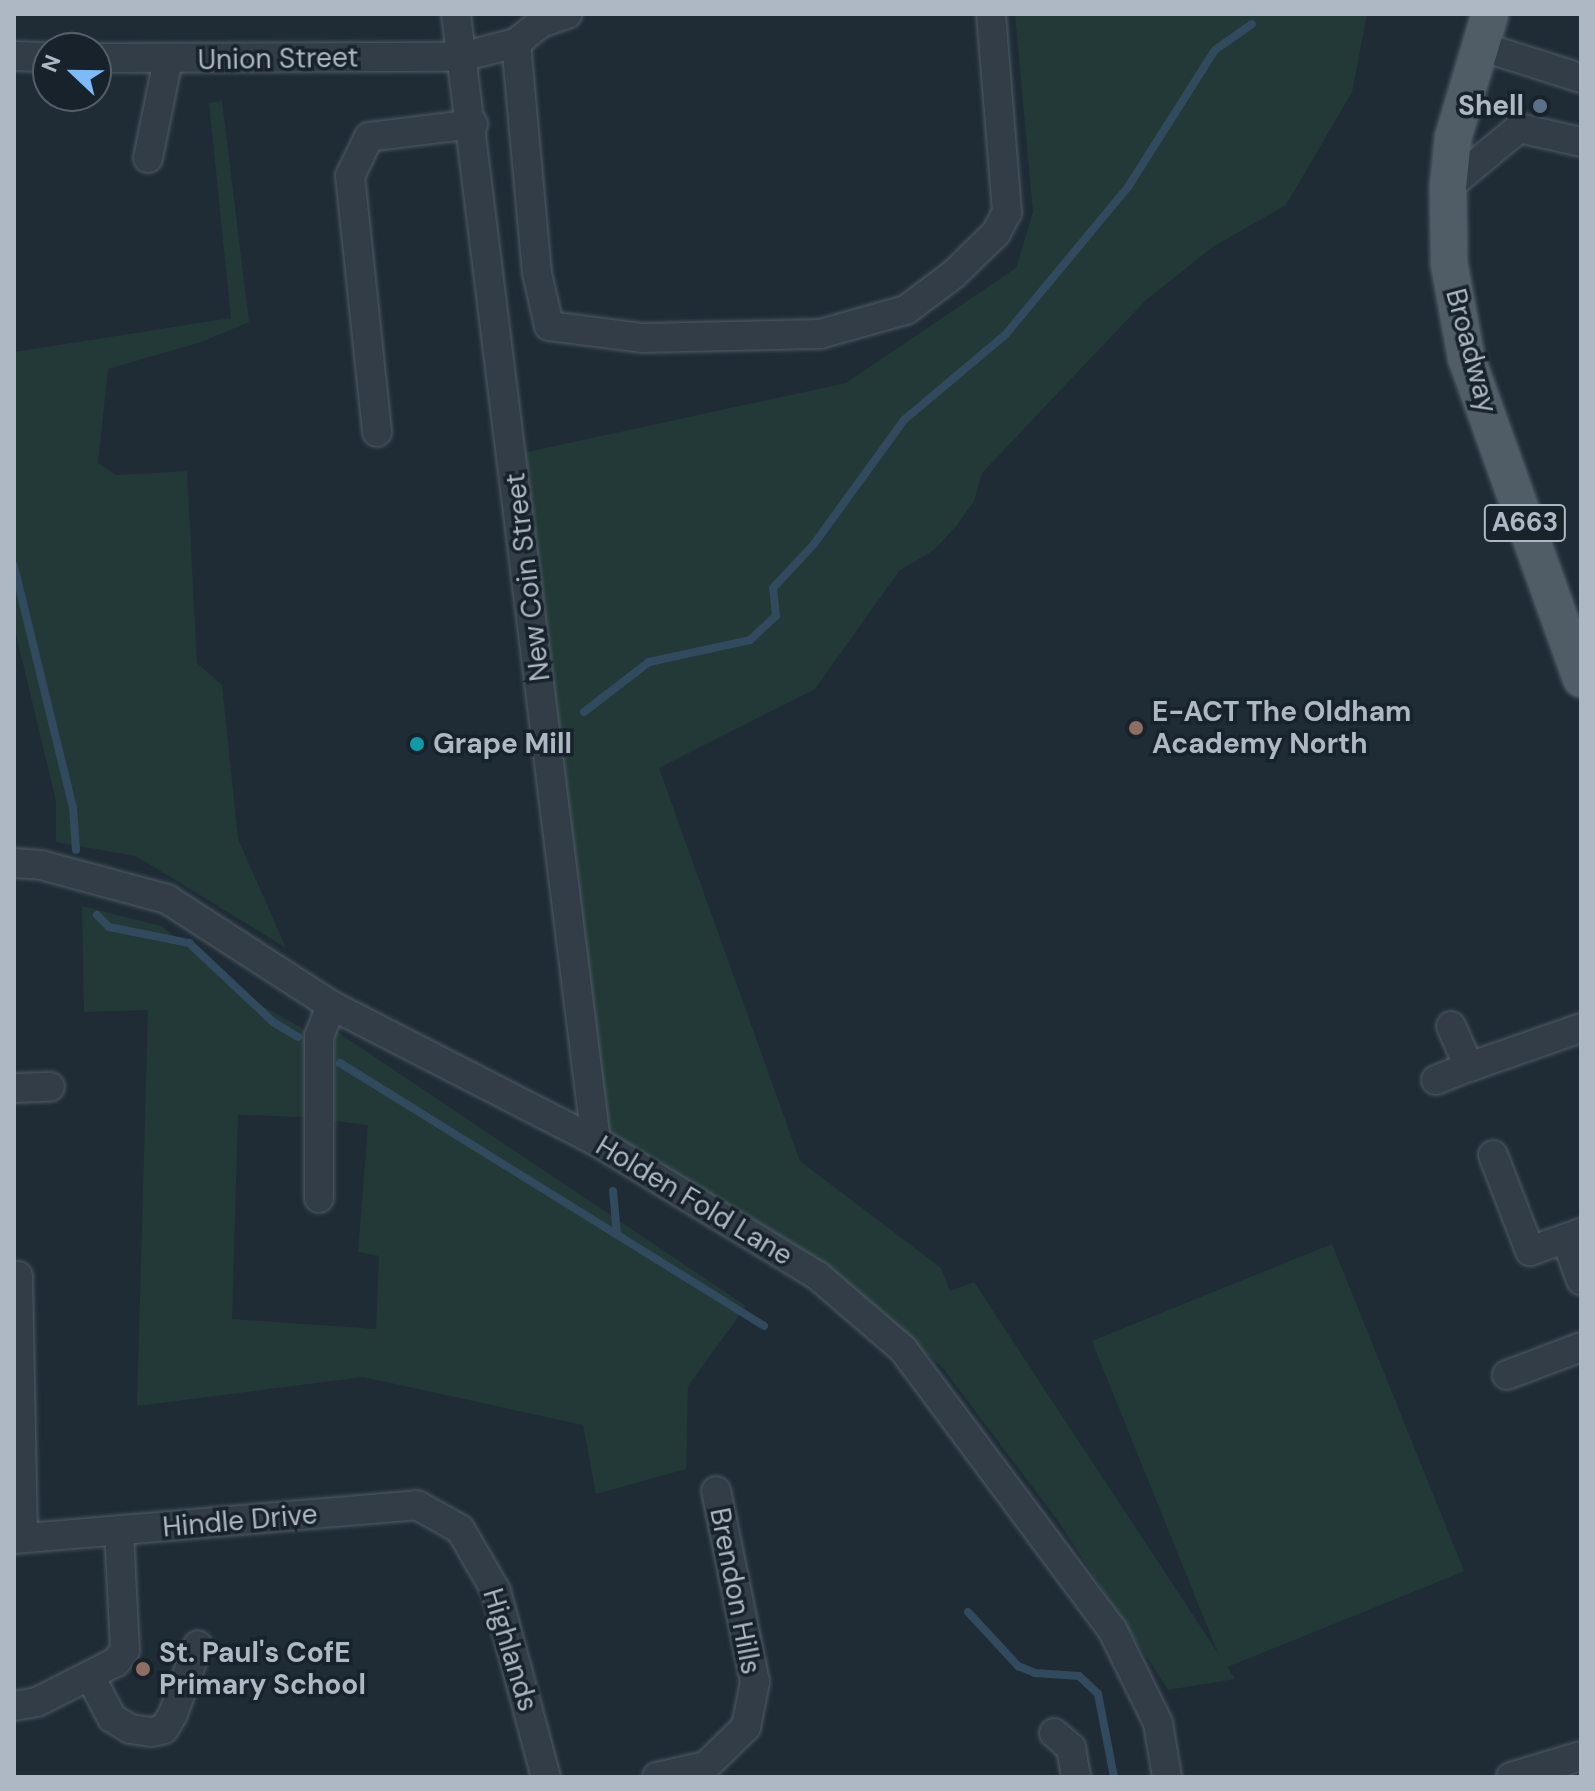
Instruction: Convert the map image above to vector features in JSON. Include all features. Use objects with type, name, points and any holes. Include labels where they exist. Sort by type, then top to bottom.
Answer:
[{"type":"main road","name":"Broadway","points":[[1485,30],[1462,97],[1448,187],[1449,263],[1466,357],[1581,679]]},
{"type":"street","name":"New Coin Street","points":[[456,14],[473,124],[596,1141]]},
{"type":"street","points":[[567,14],[541,23],[516,43],[537,273],[549,326],[643,338],[820,334],[906,310],[954,274],[996,233],[1007,212],[991,14]]},
{"type":"street","points":[[1485,30],[1581,78]]},
{"type":"street","name":"Union Street","points":[[112,58],[461,57],[516,43]]},
{"type":"street","points":[[148,158],[168,60]]},
{"type":"street","points":[[377,432],[350,176],[369,137],[473,124]]},
{"type":"street","points":[[1448,187],[1519,128],[1581,142]]},
{"type":"street","name":"Holden Fold Lane","points":[[14,863],[41,865],[167,899],[331,1005],[596,1141],[818,1276],[903,1349],[1112,1629],[1158,1723],[1167,1777]]},
{"type":"street","points":[[319,1198],[319,1037],[331,1005]]},
{"type":"street","points":[[1451,1026],[1469,1067]]},
{"type":"street","points":[[1436,1080],[1581,1028]]},
{"type":"street","points":[[14,1088],[50,1087]]},
{"type":"street","points":[[1493,1155],[1530,1251],[1574,1236],[1581,1280]]},
{"type":"street","points":[[18,1276],[18,1538]]},
{"type":"street","points":[[1507,1375],[1581,1347]]},
{"type":"street","name":"Brendon Hills","points":[[657,1777],[706,1766],[746,1727],[755,1682],[716,1491]]},
{"type":"street","name":"Hindle Drive","points":[[18,1538],[417,1505],[460,1529]]},
{"type":"street","name":"Highlands","points":[[460,1529],[496,1591],[546,1777]]},
{"type":"street","points":[[14,1706],[37,1702],[90,1676],[116,1662],[125,1650],[119,1531]]},
{"type":"street","points":[[90,1676],[112,1718],[130,1729],[152,1732],[164,1729],[173,1714],[198,1645]]},
{"type":"street","points":[[1054,1733],[1071,1748],[1076,1777]]},
{"type":"street","points":[[1511,1777],[1581,1756]]},
{"type":"green space","points":[[1015,14],[1367,14],[1352,92],[1286,205],[1214,246],[1145,301],[982,473],[974,501],[957,525],[934,550],[899,571],[815,689],[659,768],[800,1161],[941,1268],[950,1291],[974,1282],[1235,1679],[1168,1690],[1058,1521],[942,1367],[900,1332],[602,1136],[523,453],[846,383],[1016,268],[1033,212]]},
{"type":"green space","points":[[222,101],[249,322],[201,342],[108,369],[98,463],[116,475],[187,471],[197,663],[222,685],[238,839],[286,948],[136,856],[56,842],[56,801],[14,626],[14,352],[231,318],[209,103]]},
{"type":"green space","points":[[82,906],[161,926],[264,1007],[315,1035],[311,1117],[238,1115],[232,1319],[376,1329],[379,1256],[358,1252],[368,1125],[327,1120],[336,1031],[746,1306],[688,1386],[686,1469],[596,1494],[583,1425],[363,1377],[137,1406],[148,1010],[84,1012]]},
{"type":"green space","points":[[1332,1244],[1464,1571],[1224,1668],[1092,1341]]},
{"type":"waterway","points":[[584,712],[649,662],[750,640],[776,616],[773,588],[814,544],[904,420],[1006,334],[1128,187],[1215,50],[1252,24]]},
{"type":"waterway","points":[[14,566],[73,808],[76,850]]},
{"type":"waterway","points":[[97,915],[109,927],[189,943],[273,1022],[298,1037]]},
{"type":"waterway","points":[[340,1063],[764,1326]]},
{"type":"waterway","points":[[613,1191],[617,1234]]},
{"type":"waterway","points":[[968,1612],[1018,1666],[1035,1673],[1079,1676],[1098,1694],[1114,1777]]},
{"type":"place","name":"Shell","points":[[1540,106]]},
{"type":"place","name":"E-ACT The Oldham Academy North","points":[[1136,728]]},
{"type":"place","name":"Grape Mill","points":[[417,744]]},
{"type":"place","name":"St. Paul's CofE Primary School","points":[[143,1669]]}]
